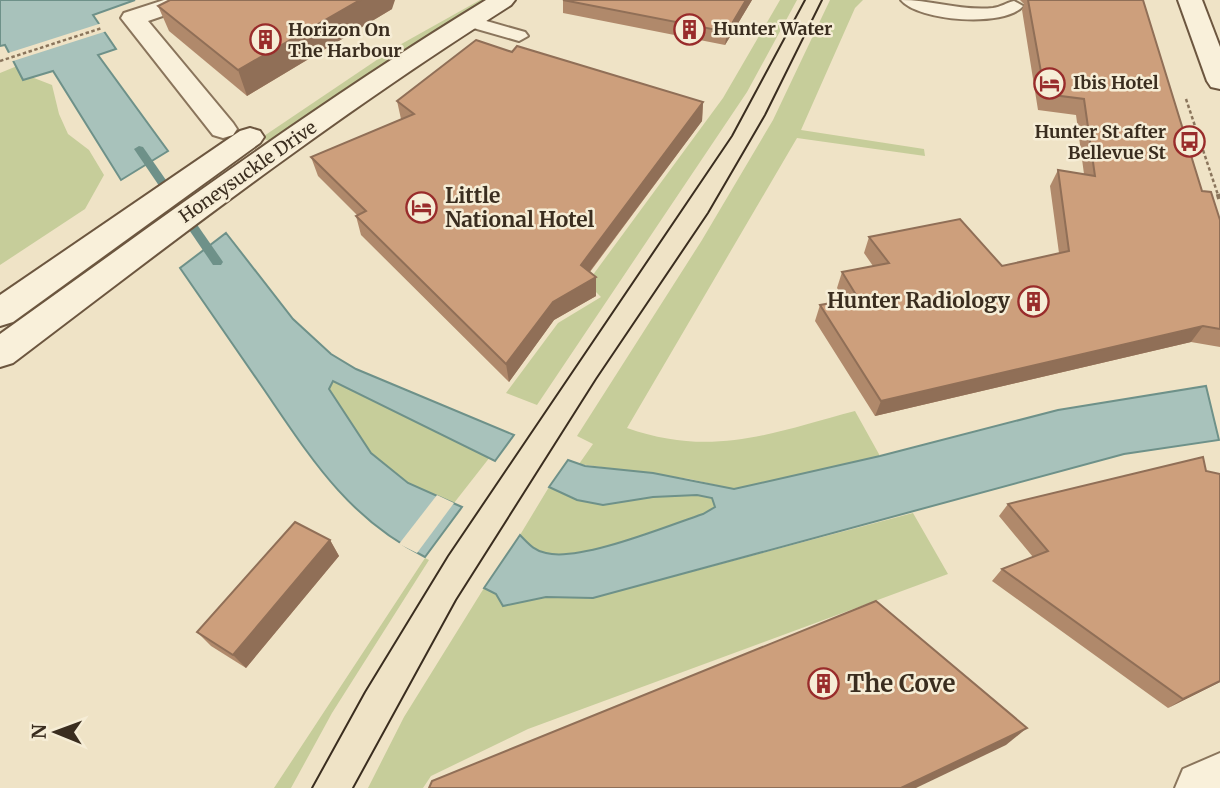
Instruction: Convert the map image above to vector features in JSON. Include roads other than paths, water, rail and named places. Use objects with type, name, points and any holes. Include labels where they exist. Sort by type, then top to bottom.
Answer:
[{"type":"main road","points":[[187,0],[133,18],[223,129]]},
{"type":"main road","name":"Honeysuckle Drive","points":[[0,353],[137,234],[214,179],[471,10],[503,0]]},
{"type":"main road","points":[[1190,0],[1220,81]]},
{"type":"main road","name":"Honeysuckle Drive","points":[[0,313],[137,234]]},
{"type":"main road","points":[[1202,788],[1220,780]]},
{"type":"lane","points":[[910,0],[918,6],[983,14],[1008,11],[1014,6]]},
{"type":"lane","points":[[471,10],[519,36]]},
{"type":"water","points":[[0,0],[135,0],[93,15],[116,49],[98,55],[168,151],[121,180],[53,71],[23,80],[5,45],[0,46]]},
{"type":"water","points":[[226,233],[293,319],[331,354],[356,369],[514,435],[495,461],[333,381],[329,389],[371,453],[408,483],[462,507],[425,557],[375,525],[334,486],[299,441],[180,268]]},
{"type":"water","points":[[1206,386],[1219,440],[1124,454],[593,598],[546,597],[503,606],[496,594],[484,588],[520,535],[542,552],[580,552],[646,534],[703,514],[715,507],[712,498],[697,495],[653,497],[603,505],[577,500],[549,487],[568,460],[585,466],[653,473],[734,489],[880,456],[1058,410]]},
{"type":"waterway","points":[[139,149],[217,262]]},
{"type":"tram line","points":[[312,788],[365,692],[448,556],[732,136],[805,0]]},
{"type":"tram line","points":[[353,788],[456,600],[596,379],[708,213],[765,115],[822,0]]},
{"type":"place","name":"Hunter Water","points":[[690,29]]},
{"type":"place","name":"Horizon On The Harbour","points":[[265,40]]},
{"type":"place","name":"Ibis Hotel","points":[[1050,83]]},
{"type":"place","name":"Hunter St after Bellevue St","points":[[1189,142]]},
{"type":"place","name":"Little National Hotel","points":[[422,208]]},
{"type":"place","name":"Hunter Radiology","points":[[1033,301]]},
{"type":"place","name":"The Cove","points":[[824,684]]}]
